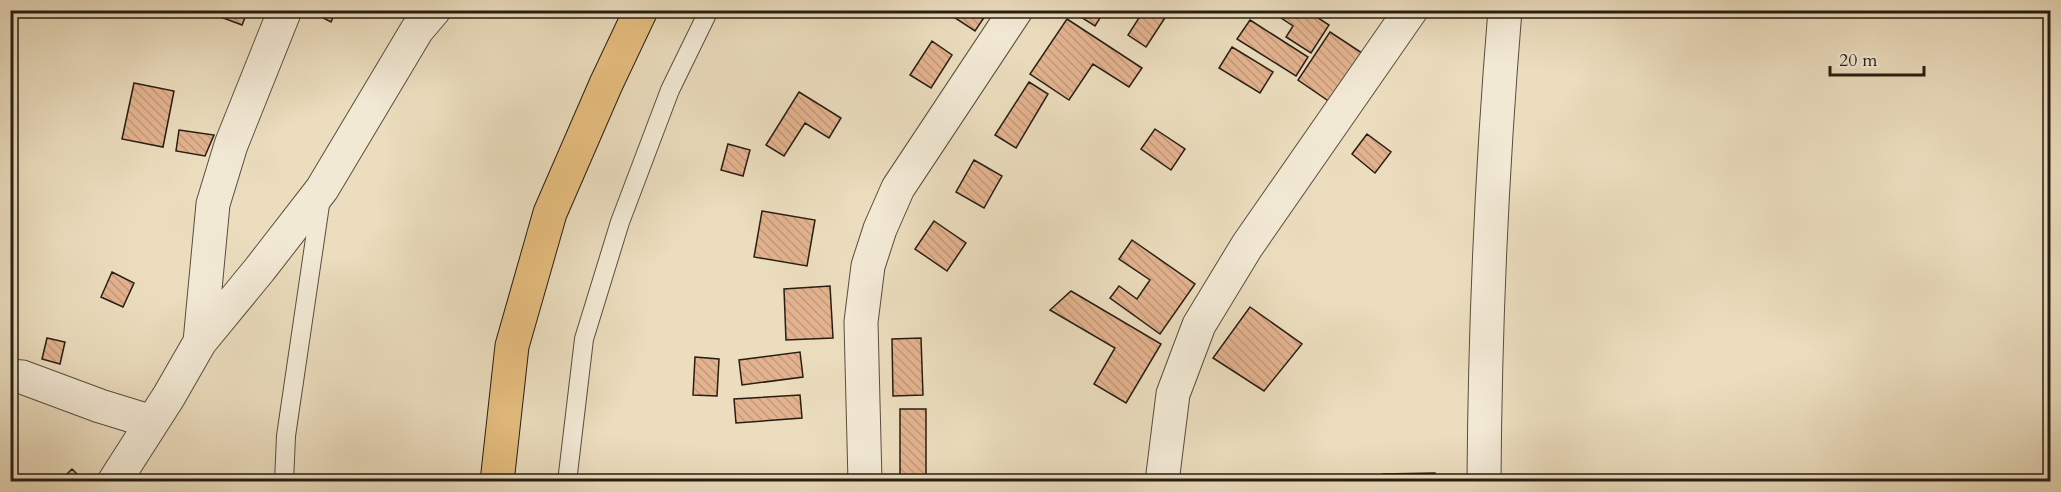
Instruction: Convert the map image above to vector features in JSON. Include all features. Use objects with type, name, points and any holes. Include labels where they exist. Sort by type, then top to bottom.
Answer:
[{"type":"highway","points":[[497,482],[512,346],[550,213],[641,10]]},
{"type":"street","points":[[200,342],[213,204],[231,145],[285,10]]},
{"type":"street","points":[[114,482],[200,342],[322,189],[417,30],[434,10]]},
{"type":"street","points":[[866,482],[861,322],[868,266],[880,229],[898,188],[1016,10]]},
{"type":"street","points":[[1162,482],[1173,394],[1200,325],[1247,246],[1411,10]]},
{"type":"street","points":[[1484,482],[1485,369],[1495,149],[1505,10]]},
{"type":"street","points":[[10,375],[22,377],[100,406],[152,422]]},
{"type":"lane","points":[[567,482],[584,339],[620,222],[670,90],[709,10]]},
{"type":"lane","points":[[284,482],[286,436],[322,189]]},
{"type":"building","points":[[202,10],[248,10],[242,25]]},
{"type":"building","points":[[308,10],[336,10],[331,22]]},
{"type":"building","points":[[943,10],[989,10],[975,31]]},
{"type":"building","points":[[1077,10],[1105,10],[1095,26],[1076,14]]},
{"type":"building","points":[[1144,10],[1170,10],[1146,47],[1128,35]]},
{"type":"building","points":[[1269,10],[1306,10],[1329,25],[1311,53],[1286,37],[1293,26]]},
{"type":"building","points":[[1067,19],[1142,68],[1129,87],[1093,64],[1069,100],[1030,74]]},
{"type":"building","points":[[1250,20],[1308,57],[1296,76],[1237,39]]},
{"type":"building","points":[[1330,32],[1362,53],[1330,102],[1298,80]]},
{"type":"building","points":[[932,41],[952,55],[931,88],[910,75]]},
{"type":"building","points":[[1232,47],[1273,72],[1260,93],[1219,68]]},
{"type":"building","points":[[1029,82],[1048,94],[1016,148],[995,135]]},
{"type":"building","points":[[134,83],[174,91],[163,147],[122,139]]},
{"type":"building","points":[[799,92],[841,118],[829,138],[805,123],[784,156],[766,145]]},
{"type":"building","points":[[1155,129],[1185,149],[1171,170],[1141,149]]},
{"type":"building","points":[[179,130],[214,135],[205,156],[176,151]]},
{"type":"building","points":[[1367,134],[1391,152],[1375,173],[1352,154]]},
{"type":"building","points":[[728,144],[750,150],[743,176],[721,170]]},
{"type":"building","points":[[974,160],[1002,176],[984,208],[956,192]]},
{"type":"building","points":[[762,211],[815,220],[807,266],[754,257]]},
{"type":"building","points":[[934,221],[966,243],[947,271],[915,249]]},
{"type":"building","points":[[1132,240],[1195,284],[1160,334],[1110,298],[1119,286],[1137,299],[1150,280],[1119,259]]},
{"type":"building","points":[[112,272],[134,283],[123,307],[101,297]]},
{"type":"building","points":[[830,286],[833,338],[786,340],[784,289]]},
{"type":"building","points":[[1071,291],[1161,344],[1126,403],[1094,384],[1115,348],[1050,310]]},
{"type":"building","points":[[1250,307],[1302,344],[1264,391],[1213,358]]},
{"type":"building","points":[[47,338],[65,342],[60,364],[42,359]]},
{"type":"building","points":[[921,338],[923,395],[893,396],[892,339]]},
{"type":"building","points":[[800,352],[803,377],[742,385],[739,360]]},
{"type":"building","points":[[695,357],[719,359],[717,396],[693,395]]},
{"type":"building","points":[[800,395],[802,418],[736,423],[734,399]]},
{"type":"building","points":[[900,409],[926,409],[926,479],[900,480]]},
{"type":"building","points":[[72,469],[84,481],[59,482]]},
{"type":"building","points":[[1435,473],[1435,482],[1383,482],[1383,474]]},
{"type":"building","points":[[1302,475],[1302,482],[1257,482],[1257,476]]}]
